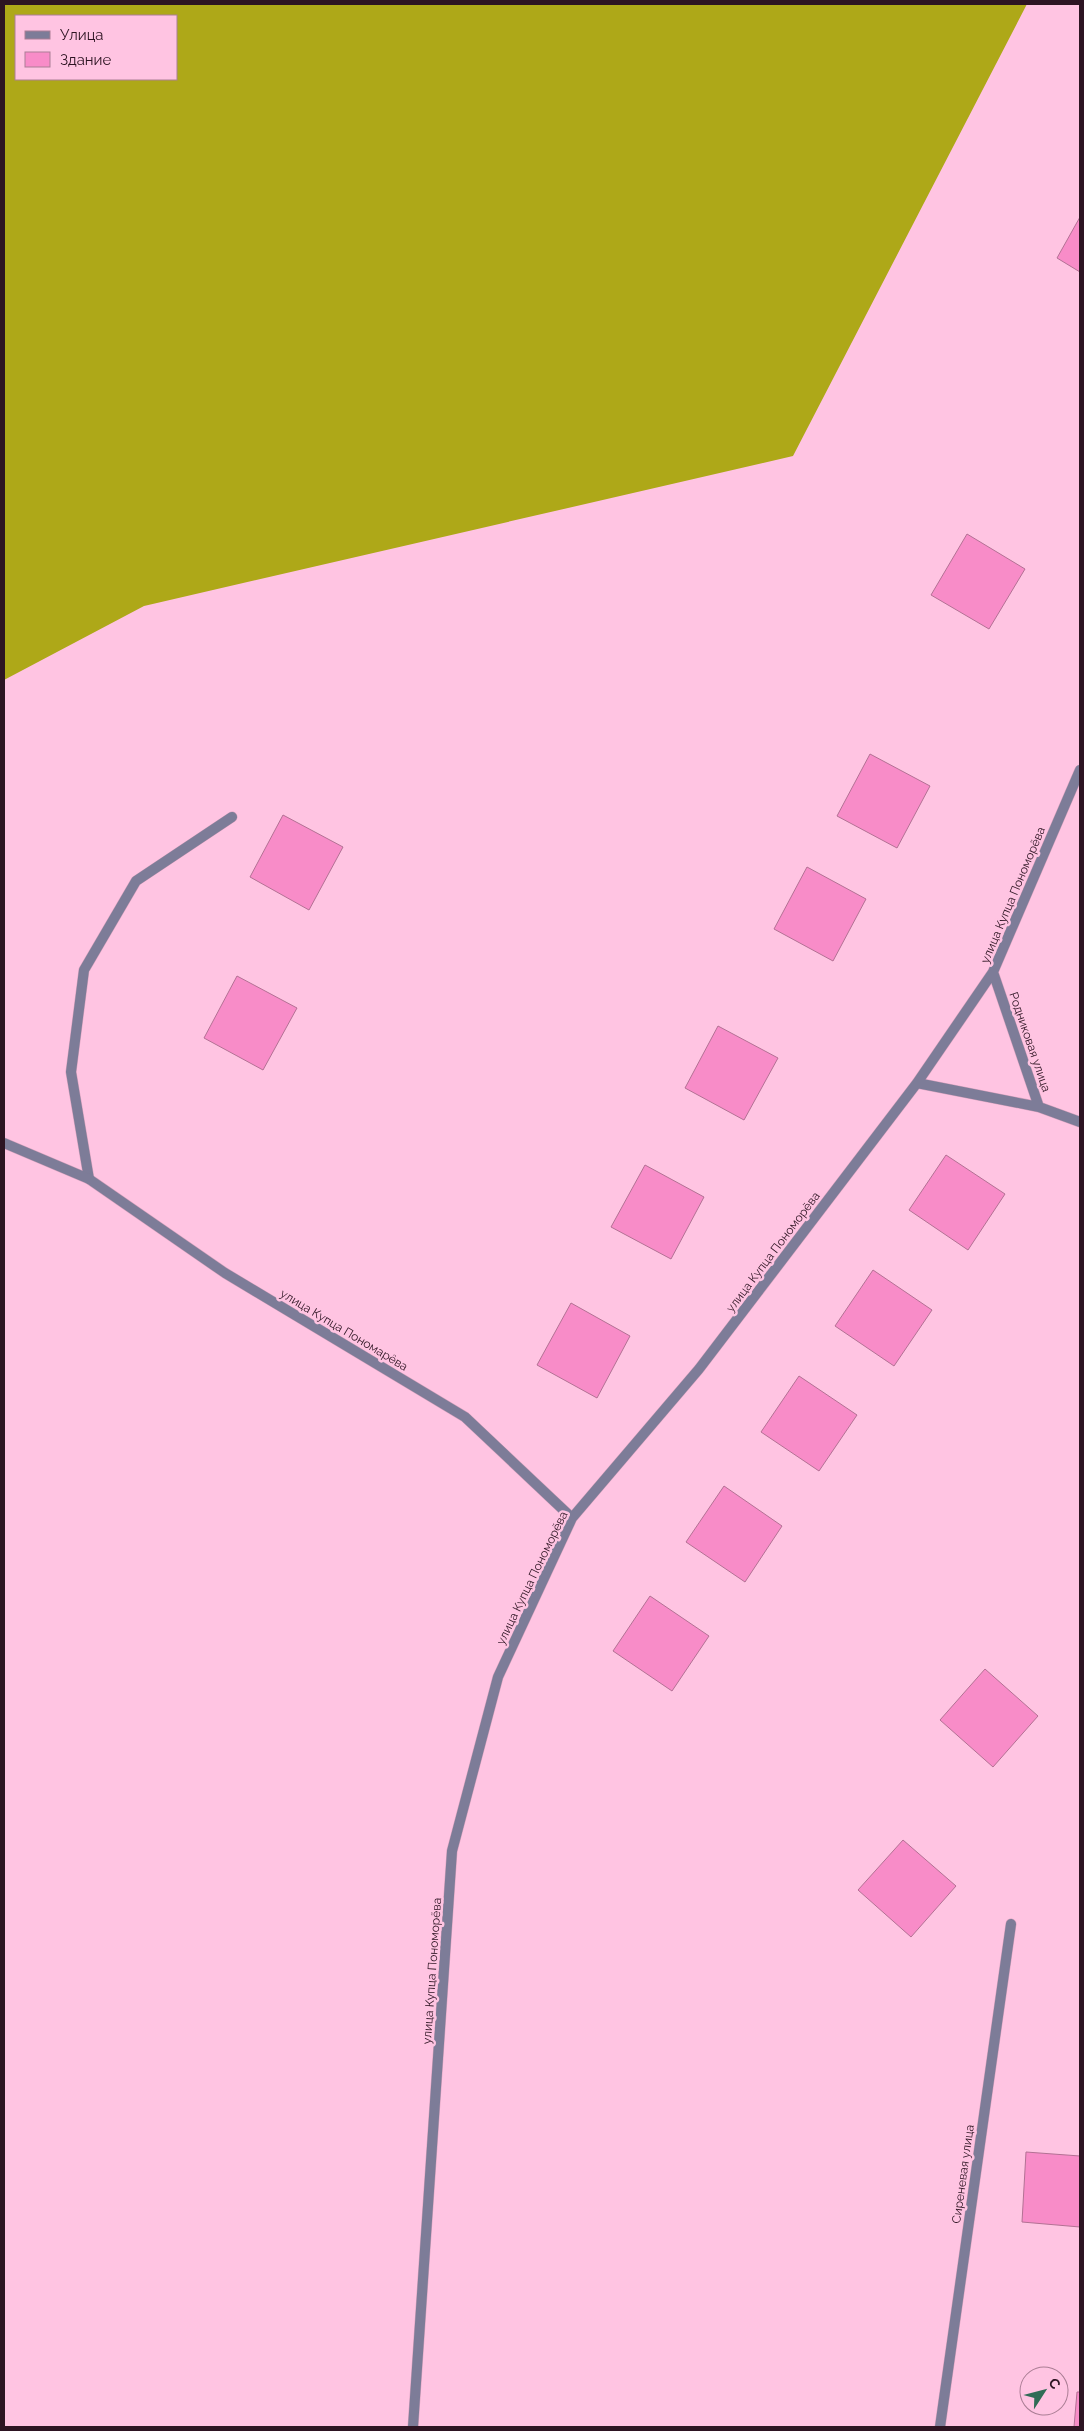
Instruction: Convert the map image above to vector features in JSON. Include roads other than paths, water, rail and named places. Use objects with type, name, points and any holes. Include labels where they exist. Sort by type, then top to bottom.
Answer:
[{"type":"street","name":"улица Купца Пономорёва","points":[[413,2427],[452,1851],[498,1677],[572,1518],[699,1369],[917,1083],[993,972],[1080,770]]},
{"type":"street","points":[[89,1179],[71,1072],[84,970],[136,881],[232,817]]},
{"type":"street","name":"Родниковая улица","points":[[993,972],[1039,1107],[1080,1122]]},
{"type":"street","points":[[917,1083],[1039,1107]]},
{"type":"street","name":"улица Купца Пономарёва","points":[[4,1143],[89,1179],[225,1273],[465,1417],[572,1518]]},
{"type":"street","name":"Сиреневая улица","points":[[940,2427],[1011,1924]]}]
